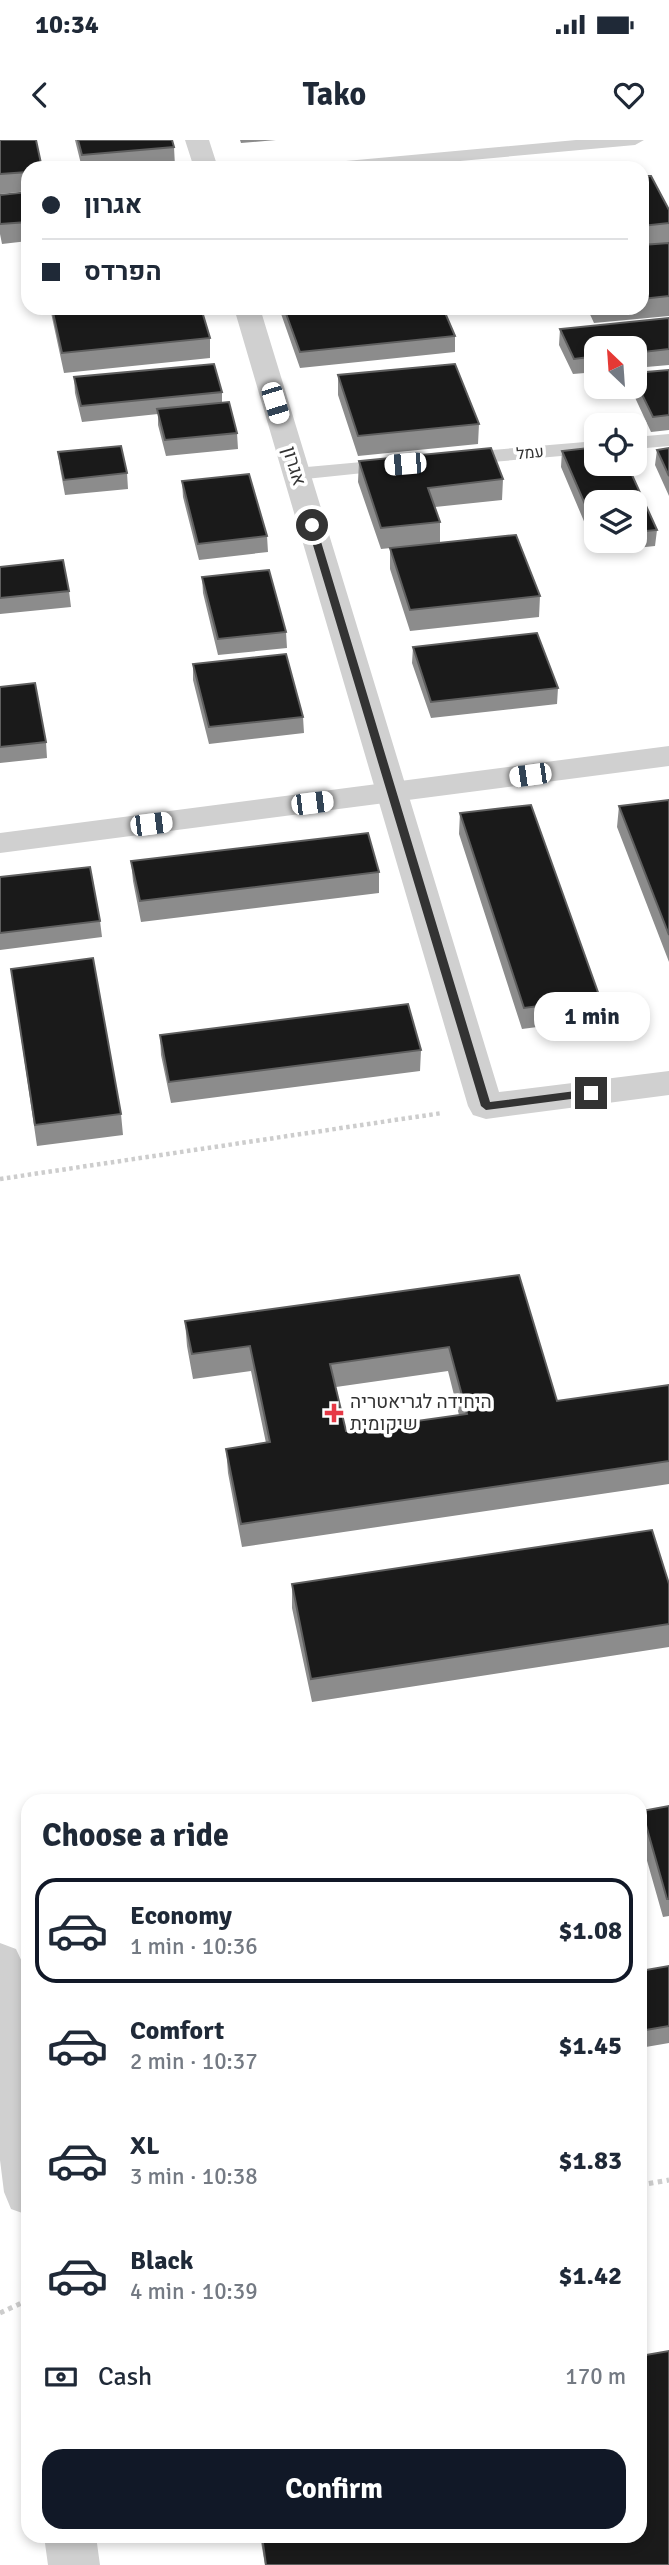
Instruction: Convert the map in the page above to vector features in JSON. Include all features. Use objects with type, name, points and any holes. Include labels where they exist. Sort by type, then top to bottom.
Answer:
[{"type":"street","points":[[197,140],[204,161]]},
{"type":"street","name":"אגרון","points":[[249,315],[486,1106]]},
{"type":"street","points":[[0,843],[669,756]]},
{"type":"street","points":[[486,1106],[669,1083]]},
{"type":"street","points":[[0,1964],[5,2041],[21,2146]]},
{"type":"street","points":[[71,2543],[74,2565]]},
{"type":"lane","points":[[402,161],[635,140]]},
{"type":"lane","points":[[647,442],[669,440]]},
{"type":"lane","name":"עמל","points":[[296,474],[584,448]]},
{"type":"path","points":[[0,1179],[486,1106]]},
{"type":"path","points":[[647,2184],[669,2180]]},
{"type":"path","points":[[0,2312],[21,2303]]},
{"type":"building","points":[[0,140],[36,140],[40,161],[21,161],[21,172],[0,174]]},
{"type":"building","points":[[78,140],[172,140],[174,147],[82,155]]},
{"type":"building","points":[[649,176],[669,210],[669,223],[649,225]]},
{"type":"building","points":[[21,193],[21,222],[0,224],[0,195]]},
{"type":"building","points":[[669,243],[669,296],[649,298],[649,244]]},
{"type":"building","points":[[54,315],[203,315],[210,338],[62,353]]},
{"type":"building","points":[[287,315],[446,315],[455,336],[300,352]]},
{"type":"building","points":[[669,318],[669,349],[648,351],[648,336],[584,336],[584,358],[574,359],[560,329]]},
{"type":"building","points":[[214,364],[222,392],[81,406],[74,377]]},
{"type":"building","points":[[455,364],[479,424],[358,436],[338,375]]},
{"type":"building","points":[[669,370],[669,415],[653,417],[644,399],[648,399],[648,372]]},
{"type":"building","points":[[229,402],[237,433],[165,440],[157,409]]},
{"type":"building","points":[[121,446],[127,473],[64,480],[58,452]]},
{"type":"building","points":[[491,448],[503,479],[428,488],[440,522],[381,528],[359,461]]},
{"type":"building","points":[[584,448],[584,476],[632,476],[639,490],[584,490],[584,502],[562,451]]},
{"type":"building","points":[[669,448],[669,476],[657,450]]},
{"type":"building","points":[[249,474],[267,536],[198,544],[182,481]]},
{"type":"building","points":[[647,508],[657,530],[647,531]]},
{"type":"building","points":[[516,535],[540,596],[410,610],[390,548]]},
{"type":"building","points":[[63,560],[69,591],[0,598],[0,567]]},
{"type":"building","points":[[269,570],[286,632],[218,639],[202,577]]},
{"type":"building","points":[[537,633],[558,688],[431,702],[413,647]]},
{"type":"building","points":[[286,654],[303,717],[209,727],[193,664]]},
{"type":"building","points":[[35,683],[46,742],[0,747],[0,687]]},
{"type":"building","points":[[669,800],[669,935],[619,806]]},
{"type":"building","points":[[531,805],[600,998],[524,1008],[460,813]]},
{"type":"building","points":[[368,833],[379,872],[140,901],[131,861]]},
{"type":"building","points":[[90,867],[100,921],[0,933],[0,877]]},
{"type":"building","points":[[93,958],[121,1114],[35,1125],[11,969]]},
{"type":"building","points":[[408,1004],[421,1050],[169,1082],[160,1035]]},
{"type":"building","points":[[519,1275],[557,1401],[669,1385],[669,1461],[241,1524],[226,1449],[270,1442],[250,1346],[192,1354],[185,1321]],"holes":[[[449,1347],[467,1414],[346,1431],[330,1364]]]},
{"type":"building","points":[[652,1530],[669,1584],[669,1624],[311,1679],[292,1584]]},
{"type":"building","points":[[669,1806],[669,1899],[647,1829],[647,1810]]},
{"type":"building","points":[[669,1966],[669,2026],[647,2030],[647,1970]]},
{"type":"building","points":[[669,2351],[669,2565],[266,2565],[263,2543],[647,2543],[647,2355]]},
{"type":"place","name":"היחידה לגריאטריה שיקומית","points":[[334,1413]]},
{"type":"route","points":[[312,525],[486,1106],[591,1093]]}]
